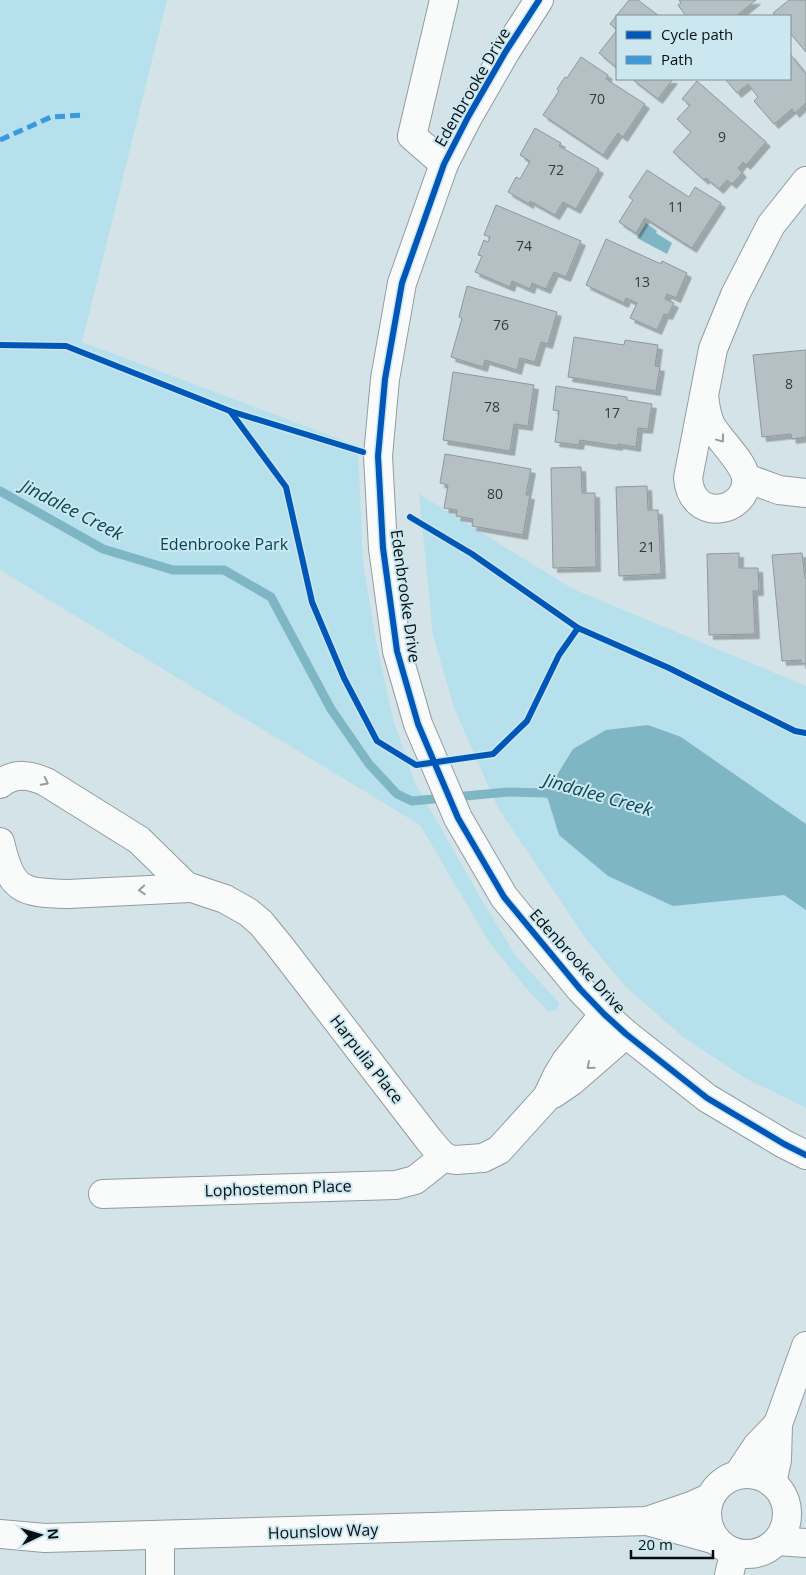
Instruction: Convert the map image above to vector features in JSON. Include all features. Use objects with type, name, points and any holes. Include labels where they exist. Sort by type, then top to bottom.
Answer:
[{"type":"street","points":[[444,0],[412,136],[444,164]]},
{"type":"street","name":"Edenbrooke Drive","points":[[539,0],[506,51],[468,117],[444,164],[402,283],[385,379],[378,453],[383,548],[397,651],[418,724],[458,818],[504,897],[580,988],[626,1034],[707,1098],[806,1155]]},
{"type":"street","points":[[704,395],[707,417],[711,425],[742,467],[746,478],[745,486],[740,496],[733,505],[726,508],[711,509],[705,507],[697,502],[688,487],[688,475],[713,349],[736,295],[771,225],[806,181]]},
{"type":"street","points":[[746,478],[779,490],[806,493]]},
{"type":"street","name":"Harpulia Place","points":[[0,784],[11,778],[24,776],[32,776],[46,782],[139,840],[190,888]]},
{"type":"street","name":"Harpulia Place","points":[[0,842],[4,862],[10,875],[19,886],[32,891],[68,894],[190,888],[210,893],[237,905],[261,923],[429,1140],[444,1156]]},
{"type":"street","points":[[444,1156],[456,1160],[482,1158],[494,1153],[511,1138],[547,1097],[566,1061],[604,1014]]},
{"type":"street","points":[[547,1097],[572,1081],[626,1034]]},
{"type":"street","name":"Lophostemon Place","points":[[103,1194],[396,1185],[415,1180],[444,1156]]},
{"type":"street","points":[[772,1483],[777,1460],[778,1424],[806,1346]]},
{"type":"street","points":[[739,1473],[761,1476],[772,1483],[796,1513],[787,1518],[777,1541],[768,1548],[758,1553],[726,1556],[710,1531],[706,1509],[710,1498],[715,1488],[724,1480],[739,1473],[757,1446],[778,1424]]},
{"type":"street","name":"Hounslow Way","points":[[0,1534],[45,1538],[647,1521],[710,1498]]},
{"type":"street","name":"Hounslow Way","points":[[647,1521],[726,1556]]},
{"type":"street","points":[[160,1535],[160,1575]]},
{"type":"street","points":[[777,1541],[806,1543]]},
{"type":"green space","name":"Edenbrooke Park","points":[[0,0],[167,0],[82,342],[358,446],[363,563],[377,646],[393,719],[414,781],[516,956],[559,1003],[557,1009],[549,1012],[525,987],[489,942],[420,825],[0,570]]},
{"type":"green space","points":[[419,494],[573,589],[806,686],[806,1108],[745,1078],[683,1037],[624,985],[586,939],[498,808],[453,705],[433,635]]},
{"type":"water","points":[[646,223],[657,231],[656,233],[672,243],[667,254],[637,238]]},
{"type":"water","points":[[648,725],[681,737],[806,824],[806,910],[784,895],[673,906],[608,876],[559,835],[546,793],[573,749],[606,730]]},
{"type":"building","points":[[629,0],[638,0],[658,15],[617,15]]},
{"type":"building","points":[[679,0],[756,0],[737,15],[685,15],[678,5],[681,3]]},
{"type":"building","points":[[789,0],[806,0],[806,52],[791,34],[791,15],[775,15],[773,13]]},
{"type":"building","points":[[616,16],[616,29],[610,24]]},
{"type":"building","points":[[616,31],[616,67],[599,53]]},
{"type":"building","points":[[791,55],[806,74],[806,103],[795,113],[792,109],[774,124],[754,101],[758,97],[748,84],[737,93],[726,80],[791,80]]},
{"type":"building","points":[[581,57],[608,75],[606,79],[645,104],[623,137],[618,133],[603,155],[543,115],[559,91],[557,89]]},
{"type":"building","points":[[633,80],[672,80],[658,99]]},
{"type":"building","points":[[697,81],[766,142],[746,165],[743,162],[738,168],[742,173],[732,184],[727,180],[719,189],[706,178],[704,180],[673,152],[691,132],[677,119],[690,105],[682,99]]},
{"type":"building","points":[[535,128],[561,143],[559,146],[599,169],[576,209],[563,202],[555,215],[530,201],[529,204],[508,192],[516,177],[520,179],[530,161],[520,155]]},
{"type":"building","points":[[647,170],[689,197],[695,187],[721,203],[692,248],[645,218],[636,233],[619,222],[633,200],[629,197]]},
{"type":"building","points":[[496,205],[581,241],[566,277],[554,272],[546,289],[532,283],[530,289],[512,281],[510,287],[475,272],[482,256],[478,255],[484,240],[488,242],[490,237],[484,235]]},
{"type":"building","points":[[606,239],[661,264],[662,261],[687,273],[676,298],[667,294],[665,299],[674,303],[668,315],[664,314],[657,330],[630,318],[637,303],[626,298],[624,303],[586,285]]},
{"type":"building","points":[[467,286],[557,312],[548,344],[541,342],[535,362],[520,358],[517,370],[485,360],[483,367],[451,357],[462,318],[459,317]]},
{"type":"building","points":[[574,337],[624,345],[625,340],[658,345],[655,366],[660,367],[656,391],[568,377]]},
{"type":"building","points":[[806,350],[806,437],[792,439],[791,434],[762,437],[753,355]]},
{"type":"building","points":[[453,372],[534,385],[528,426],[514,424],[510,451],[443,440]]},
{"type":"building","points":[[556,386],[627,397],[627,400],[652,404],[648,429],[638,428],[636,447],[580,440],[579,445],[555,442],[559,411],[553,410]]},
{"type":"building","points":[[445,454],[531,469],[526,495],[530,495],[523,535],[472,526],[473,519],[456,516],[457,510],[444,508],[448,485],[440,483]]},
{"type":"building","points":[[581,467],[582,493],[595,493],[596,567],[553,568],[551,468]]},
{"type":"building","points":[[647,486],[648,510],[658,510],[661,574],[619,576],[616,487]]},
{"type":"building","points":[[739,553],[739,568],[758,568],[759,591],[753,591],[755,634],[709,635],[707,554]]},
{"type":"building","points":[[802,553],[806,578],[806,663],[801,664],[801,660],[782,661],[772,555]]},
{"type":"waterway","name":"Jindalee Creek","points":[[0,491],[103,549],[173,570],[224,570],[271,597],[331,709],[369,764],[397,794],[412,801],[508,792],[546,793],[555,796]]},
{"type":"marked path","points":[[0,140],[51,117],[84,115]]},
{"type":"cycle path","points":[[539,0],[506,51],[468,117],[444,164],[402,283],[385,379],[378,456],[383,548],[397,651],[418,724],[458,818],[504,897],[580,989],[626,1034],[707,1098],[806,1155]]},
{"type":"cycle path","points":[[0,345],[66,346],[230,411],[286,487],[312,602],[344,678],[377,741],[416,765],[493,754],[527,721],[559,655],[578,628],[669,668],[795,731],[806,733]]},
{"type":"cycle path","points":[[230,411],[363,452]]},
{"type":"cycle path","points":[[410,517],[472,554],[578,628]]}]
